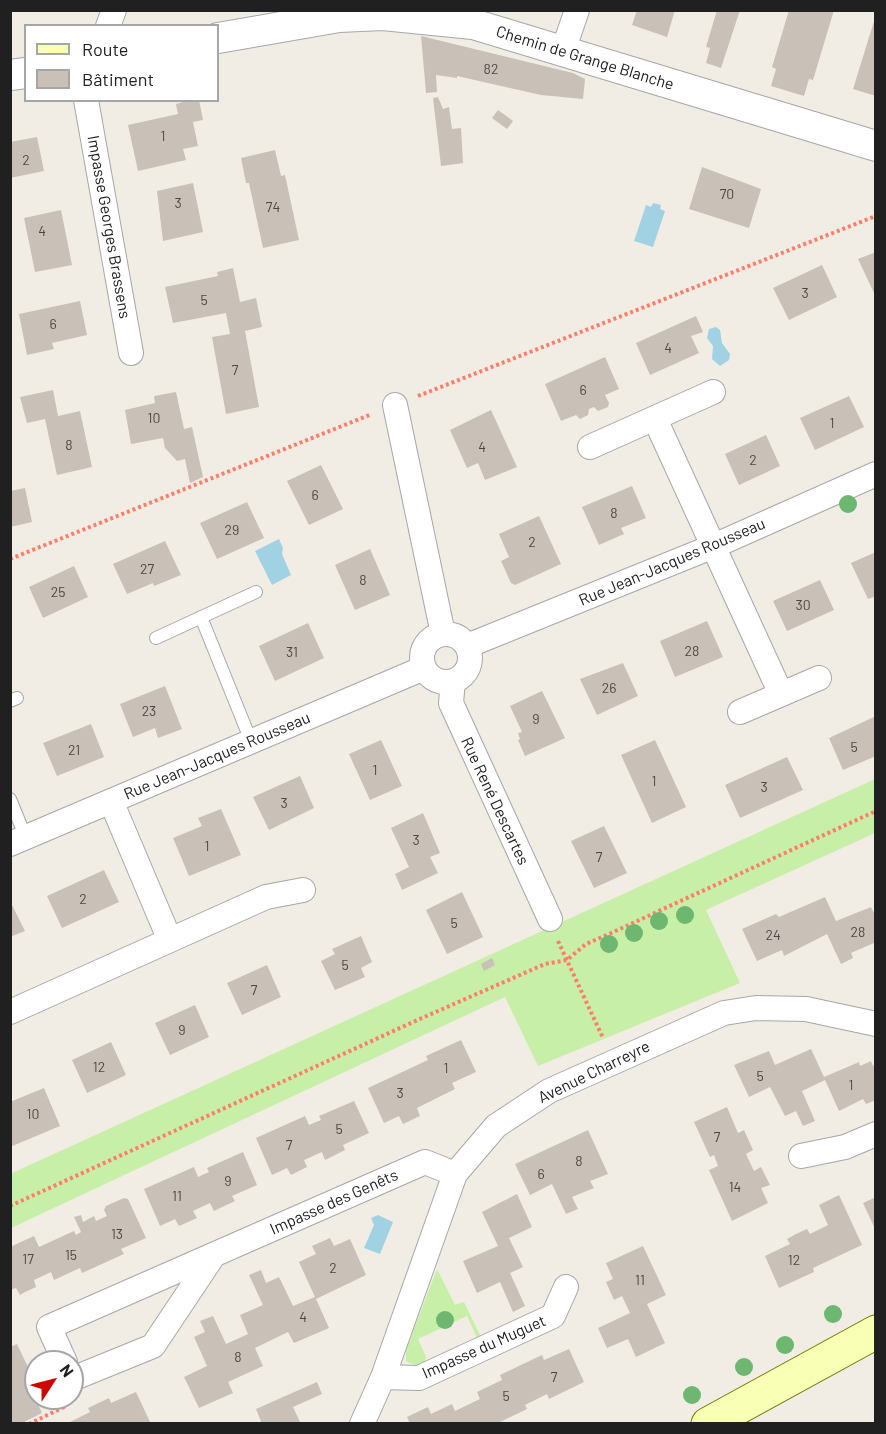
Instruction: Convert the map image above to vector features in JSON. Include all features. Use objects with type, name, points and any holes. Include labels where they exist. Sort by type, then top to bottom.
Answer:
[{"type":"main road","points":[[708,1424],[876,1332]]},
{"type":"street","points":[[563,51],[577,10]]},
{"type":"street","name":"Chemin de Grange Blanche","points":[[219,38],[339,14],[383,15],[473,24],[876,146]]},
{"type":"street","name":"Impasse Georges Brassens","points":[[86,102],[131,353]]},
{"type":"street","points":[[590,447],[713,392]]},
{"type":"street","points":[[395,405],[443,634]]},
{"type":"street","points":[[655,419],[781,694]]},
{"type":"street","name":"Rue Jean-Jacques Rousseau","points":[[467,646],[714,546],[876,474]]},
{"type":"street","points":[[443,634],[457,636],[467,646],[470,653],[469,667],[465,673],[453,681],[433,679],[424,668],[422,661],[425,646],[429,640],[443,634]]},
{"type":"street","name":"Rue Jean-Jacques Rousseau","points":[[18,841],[424,668]]},
{"type":"street","points":[[740,712],[819,678]]},
{"type":"street","name":"Rue René Descartes","points":[[453,681],[451,703],[550,919]]},
{"type":"street","points":[[111,801],[169,939]]},
{"type":"street","points":[[10,1012],[266,897],[303,890]]},
{"type":"street","name":"Avenue Charreyre","points":[[362,1424],[383,1377],[454,1174],[505,1120],[549,1091],[614,1060],[724,1013],[756,1008],[806,1009],[876,1024]]},
{"type":"street","points":[[801,1156],[845,1147],[876,1134]]},
{"type":"street","name":"Impasse des Genêts","points":[[59,1350],[49,1327],[425,1162],[454,1174]]},
{"type":"street","points":[[84,1374],[153,1346],[213,1256]]},
{"type":"street","name":"Impasse du Muguet","points":[[383,1377],[419,1378],[553,1316],[566,1287]]},
{"type":"lane","points":[[156,638],[256,592]]},
{"type":"lane","points":[[201,617],[251,741]]},
{"type":"lane","points":[[10,799],[18,841]]},
{"type":"path","points":[[10,559],[876,216]]},
{"type":"path","points":[[10,1206],[545,963],[567,960],[586,944],[876,812]]},
{"type":"path","points":[[550,919],[614,1060]]},
{"type":"path","points":[[29,1424],[58,1410]]},
{"type":"green space","points":[[875,779],[875,833],[706,910],[740,983],[538,1066],[505,997],[11,1228],[10,1174]]},
{"type":"green space","points":[[437,1269],[455,1305],[464,1302],[481,1337],[477,1338],[467,1316],[418,1339],[426,1357],[425,1362],[420,1366],[406,1361],[406,1350]]},
{"type":"water","points":[[653,203],[661,205],[660,209],[665,211],[653,247],[634,241],[646,205],[651,207]]},
{"type":"water","points":[[716,327],[720,330],[722,343],[730,354],[729,360],[720,366],[712,359],[713,346],[707,338],[709,329]]},
{"type":"water","points":[[279,539],[283,548],[282,554],[291,575],[272,585],[255,551]]},
{"type":"water","points":[[378,1215],[393,1222],[380,1254],[364,1248],[374,1225],[371,1218]]},
{"type":"building","points":[[637,10],[675,10],[667,37],[632,25]]},
{"type":"building","points":[[717,10],[740,10],[721,68],[706,63],[710,48],[706,47]]},
{"type":"building","points":[[789,10],[834,10],[813,80],[809,79],[804,96],[771,86],[776,69],[772,67]]},
{"type":"building","points":[[876,18],[876,96],[853,89]]},
{"type":"building","points":[[421,36],[573,73],[585,79],[583,99],[541,95],[457,76],[457,78],[436,75],[437,92],[426,93]]},
{"type":"building","points":[[438,97],[443,109],[449,107],[452,129],[461,128],[463,163],[441,166],[433,98]]},
{"type":"building","points":[[199,102],[203,120],[193,122],[198,146],[183,149],[186,160],[138,171],[128,125],[178,114],[176,104]]},
{"type":"building","points":[[498,110],[513,121],[507,129],[492,118]]},
{"type":"building","points":[[37,137],[44,171],[10,178],[10,142]]},
{"type":"building","points":[[275,150],[281,176],[285,175],[299,240],[263,248],[249,183],[246,183],[241,158]]},
{"type":"building","points":[[702,167],[761,189],[749,228],[689,209]]},
{"type":"building","points":[[193,183],[203,232],[163,241],[157,191]]},
{"type":"building","points":[[61,210],[72,265],[35,272],[24,218]]},
{"type":"building","points":[[876,252],[876,292],[874,293],[858,259]]},
{"type":"building","points":[[822,265],[837,297],[789,320],[773,288]]},
{"type":"building","points":[[233,268],[240,302],[256,298],[262,327],[245,331],[259,407],[226,414],[212,337],[230,334],[226,313],[173,323],[165,287],[218,276],[217,272]]},
{"type":"building","points":[[80,301],[87,335],[52,343],[54,349],[27,355],[19,314]]},
{"type":"building","points":[[696,316],[703,332],[691,336],[699,353],[650,375],[636,343]]},
{"type":"building","points":[[605,357],[619,389],[605,395],[609,403],[608,407],[598,411],[594,407],[589,409],[588,415],[580,419],[576,415],[561,421],[545,384]]},
{"type":"building","points":[[53,390],[58,416],[80,411],[92,467],[57,475],[45,419],[27,423],[20,397]]},
{"type":"building","points":[[176,392],[184,429],[192,427],[203,477],[190,483],[185,459],[177,461],[165,448],[163,438],[131,444],[125,410],[155,403],[154,396]]},
{"type":"building","points":[[849,396],[864,427],[815,450],[800,418]]},
{"type":"building","points":[[491,410],[517,467],[485,480],[478,463],[467,468],[450,430]]},
{"type":"building","points":[[766,435],[780,466],[739,485],[725,454]]},
{"type":"building","points":[[321,465],[343,509],[309,525],[287,481]]},
{"type":"building","points":[[632,486],[646,518],[621,528],[624,534],[599,545],[582,507]]},
{"type":"building","points":[[25,488],[32,522],[10,527],[10,491]]},
{"type":"building","points":[[247,502],[264,538],[217,559],[200,523]]},
{"type":"building","points":[[539,516],[561,564],[515,585],[511,583],[501,561],[509,557],[499,534]]},
{"type":"building","points":[[165,541],[181,575],[127,594],[113,564]]},
{"type":"building","points":[[370,549],[390,595],[355,610],[335,565]]},
{"type":"building","points":[[876,552],[876,596],[868,599],[851,563]]},
{"type":"building","points":[[74,566],[88,597],[43,618],[29,587]]},
{"type":"building","points":[[820,580],[834,610],[787,631],[773,601]]},
{"type":"building","points":[[707,621],[723,657],[675,677],[660,641]]},
{"type":"building","points":[[308,623],[324,658],[275,681],[259,646]]},
{"type":"building","points":[[623,663],[638,696],[597,715],[580,679]]},
{"type":"building","points":[[165,686],[182,729],[158,738],[155,728],[133,737],[120,704]]},
{"type":"building","points":[[542,691],[565,738],[525,756],[518,740],[520,739],[518,733],[522,732],[510,706]]},
{"type":"building","points":[[876,716],[876,756],[843,770],[829,738]]},
{"type":"building","points":[[91,724],[104,757],[57,776],[43,743]]},
{"type":"building","points":[[381,740],[402,786],[370,800],[349,754]]},
{"type":"building","points":[[655,740],[686,807],[652,823],[621,755]]},
{"type":"building","points":[[787,757],[803,790],[740,818],[725,785]]},
{"type":"building","points":[[300,776],[314,808],[269,830],[253,797]]},
{"type":"building","points":[[221,809],[241,855],[189,876],[173,838],[202,826],[198,818]]},
{"type":"building","points":[[423,813],[440,853],[430,857],[438,873],[402,890],[395,874],[409,867],[391,828]]},
{"type":"building","points":[[604,826],[627,873],[594,888],[571,841]]},
{"type":"building","points":[[104,870],[119,902],[62,928],[47,896]]},
{"type":"building","points":[[462,892],[483,937],[447,954],[426,910]]},
{"type":"building","points":[[825,897],[836,921],[871,907],[876,917],[876,947],[874,943],[851,953],[853,958],[841,964],[827,934],[784,956],[782,950],[757,961],[742,929],[776,914],[779,917]]},
{"type":"building","points":[[10,901],[25,931],[10,937]]},
{"type":"building","points":[[361,936],[372,962],[361,968],[365,977],[335,990],[321,961],[335,954],[332,949]]},
{"type":"building","points":[[492,958],[495,965],[484,971],[481,964]]},
{"type":"building","points":[[267,965],[281,997],[242,1015],[227,983]]},
{"type":"building","points":[[195,1005],[209,1037],[170,1055],[155,1023]]},
{"type":"building","points":[[461,1040],[476,1072],[452,1083],[455,1089],[417,1108],[420,1116],[403,1124],[399,1116],[384,1123],[368,1088],[428,1060],[426,1056]]},
{"type":"building","points":[[111,1042],[126,1075],[87,1093],[72,1060]]},
{"type":"building","points":[[811,1049],[824,1077],[859,1062],[860,1066],[871,1061],[873,1066],[876,1064],[876,1100],[866,1104],[863,1099],[839,1111],[825,1080],[802,1091],[815,1121],[803,1126],[796,1111],[785,1116],[770,1087],[749,1097],[734,1065],[769,1051],[775,1065]]},
{"type":"building","points":[[44,1088],[60,1126],[10,1147],[10,1102]]},
{"type":"building","points":[[354,1101],[369,1133],[343,1145],[345,1150],[325,1160],[322,1152],[304,1160],[307,1167],[291,1175],[287,1168],[272,1175],[256,1138],[305,1116],[309,1125],[321,1120],[319,1116]]},
{"type":"building","points":[[727,1107],[738,1133],[744,1130],[753,1150],[746,1154],[754,1171],[761,1167],[770,1185],[761,1188],[768,1203],[732,1221],[709,1170],[718,1166],[714,1155],[710,1157],[694,1122]]},
{"type":"building","points":[[588,1130],[608,1174],[590,1181],[594,1188],[572,1197],[578,1209],[566,1214],[552,1184],[530,1195],[515,1164]]},
{"type":"building","points":[[243,1152],[257,1185],[232,1196],[235,1201],[214,1211],[210,1203],[193,1211],[197,1218],[179,1226],[175,1219],[160,1226],[144,1189],[194,1167],[198,1177],[209,1172],[207,1168]]},
{"type":"building","points":[[517,1194],[532,1227],[509,1238],[523,1267],[510,1273],[525,1306],[513,1312],[500,1282],[477,1293],[463,1261],[498,1246],[482,1212]]},
{"type":"building","points":[[839,1195],[862,1245],[813,1268],[814,1272],[779,1288],[765,1256],[790,1244],[787,1239],[796,1234],[807,1229],[810,1234],[828,1225],[819,1205]]},
{"type":"building","points":[[876,1197],[876,1231],[863,1203]]},
{"type":"building","points":[[124,1198],[128,1199],[146,1238],[121,1249],[124,1254],[82,1273],[80,1268],[54,1280],[51,1272],[34,1280],[36,1287],[20,1295],[16,1288],[10,1290],[10,1247],[34,1236],[39,1247],[74,1231],[76,1235],[81,1232],[74,1217],[81,1215],[83,1222],[94,1216],[96,1221],[107,1216],[104,1210],[106,1206]]},
{"type":"building","points":[[330,1238],[334,1246],[350,1239],[366,1275],[316,1299],[329,1328],[294,1343],[288,1332],[255,1348],[263,1366],[228,1382],[233,1393],[199,1408],[184,1377],[207,1366],[194,1337],[205,1332],[200,1321],[213,1316],[226,1344],[248,1334],[240,1315],[263,1305],[249,1275],[261,1270],[266,1283],[279,1277],[293,1306],[315,1297],[299,1262],[316,1254],[312,1246]]},
{"type":"building","points":[[643,1246],[666,1295],[647,1304],[665,1343],[636,1357],[628,1339],[607,1348],[598,1328],[630,1313],[622,1296],[614,1300],[606,1282],[613,1279],[606,1263]]},
{"type":"building","points":[[17,1344],[24,1359],[24,1410],[41,1410],[42,1413],[20,1424],[10,1424],[10,1347]]},
{"type":"building","points":[[569,1349],[584,1382],[549,1399],[547,1394],[525,1405],[527,1409],[496,1424],[410,1424],[407,1417],[428,1407],[431,1414],[452,1404],[455,1411],[480,1399],[477,1392],[502,1380],[500,1375],[542,1355],[544,1360]]},
{"type":"building","points":[[317,1382],[322,1394],[293,1407],[301,1424],[262,1424],[256,1409]]},
{"type":"building","points":[[136,1392],[151,1424],[70,1422],[90,1412],[88,1408],[109,1398],[111,1403]]}]
